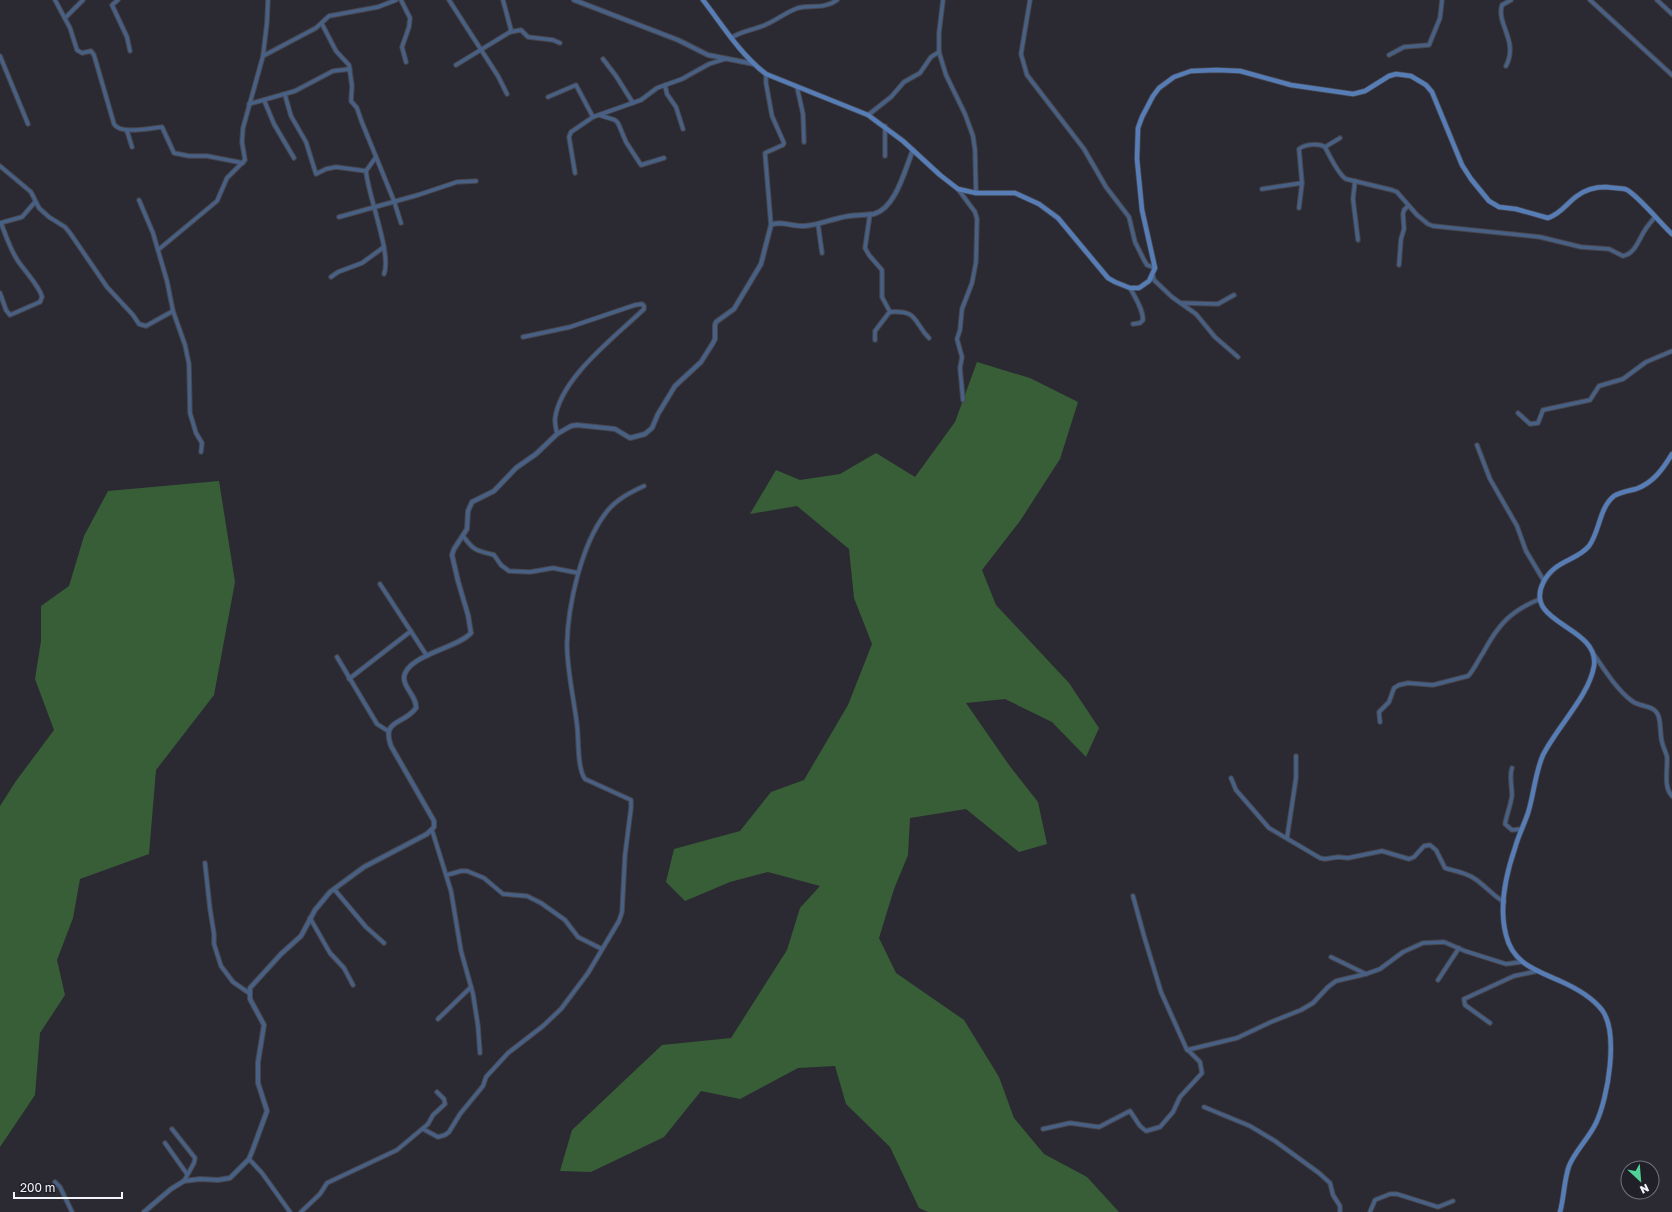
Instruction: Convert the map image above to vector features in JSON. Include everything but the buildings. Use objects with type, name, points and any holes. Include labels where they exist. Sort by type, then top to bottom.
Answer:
[{"type":"main road","points":[[703,0],[731,38],[754,64],[766,74],[868,115],[885,126],[958,189],[976,193],[1014,193],[1032,200],[1058,218],[1108,278],[1130,288],[1139,288],[1146,284],[1153,276],[1155,268],[1142,210],[1137,159],[1138,128],[1148,105],[1159,88],[1174,77],[1191,71],[1240,71],[1291,85],[1353,94],[1365,91],[1389,76],[1396,74],[1411,76],[1426,85],[1432,92],[1462,165],[1480,190],[1494,205],[1516,209],[1548,218],[1559,213],[1577,196],[1588,189],[1598,187],[1615,188],[1626,190],[1635,196],[1672,234]]},
{"type":"main road","points":[[1560,1212],[1568,1167],[1596,1123],[1602,1106],[1609,1071],[1610,1045],[1609,1025],[1602,1010],[1586,994],[1522,962],[1510,947],[1506,936],[1504,923],[1505,888],[1514,850],[1528,814],[1538,769],[1544,754],[1590,681],[1594,665],[1593,652],[1590,646],[1583,639],[1545,611],[1540,599],[1541,586],[1550,572],[1556,567],[1589,546],[1608,502],[1615,495],[1636,489],[1650,481],[1658,474],[1672,454]]},
{"type":"street","points":[[56,0],[70,28],[77,50],[82,53],[91,51],[94,55],[115,127],[127,131],[162,127],[174,153],[189,156],[207,156],[243,163]]},
{"type":"street","points":[[65,18],[83,0]]},
{"type":"street","points":[[118,0],[112,5],[127,37],[130,51]]},
{"type":"street","points":[[158,250],[217,201],[227,178],[245,160],[242,136],[249,104],[263,56],[268,0]]},
{"type":"street","points":[[263,56],[322,24],[332,15],[345,14],[378,7],[396,0]]},
{"type":"street","points":[[401,0],[410,18],[409,27],[402,47],[406,62]]},
{"type":"street","points":[[449,0],[498,76],[507,94]]},
{"type":"street","points":[[503,0],[511,30],[510,32]]},
{"type":"street","points":[[574,0],[678,40],[708,55],[754,64]]},
{"type":"street","points":[[731,38],[737,34],[766,25],[792,10],[826,6],[837,0]]},
{"type":"street","points":[[943,0],[939,33],[939,52],[946,75],[965,114],[973,136],[975,150],[976,193]]},
{"type":"street","points":[[1029,0],[1021,54],[1027,75],[1084,149],[1106,187],[1129,217],[1135,242],[1144,260],[1147,264],[1155,268]]},
{"type":"street","points":[[1389,55],[1404,47],[1429,45],[1440,18],[1442,0]]},
{"type":"street","points":[[1506,66],[1511,52],[1508,32],[1501,12],[1502,5],[1511,0]]},
{"type":"street","points":[[1590,0],[1672,75]]},
{"type":"street","points":[[1657,0],[1672,14]]},
{"type":"street","points":[[322,24],[336,51],[349,65],[352,86],[351,101],[358,112],[394,201],[401,224]]},
{"type":"street","points":[[456,65],[510,32],[521,30],[528,37],[553,40],[560,43]]},
{"type":"street","points":[[868,115],[891,97],[904,82],[920,73],[931,57],[939,52]]},
{"type":"street","points":[[0,56],[28,124]]},
{"type":"street","points":[[603,59],[633,103]]},
{"type":"street","points":[[575,173],[569,134],[593,117],[642,100],[653,91],[665,85],[682,79],[709,64],[725,59]]},
{"type":"street","points":[[249,104],[275,96],[285,95],[304,87],[327,74],[350,69]]},
{"type":"street","points":[[144,1212],[174,1186],[184,1180],[218,1180],[230,1178],[249,1158],[267,1111],[258,1083],[258,1062],[264,1025],[250,999],[250,988],[281,954],[301,936],[310,918],[322,901],[334,889],[364,867],[432,830],[435,824],[391,746],[388,738],[388,731],[391,726],[410,714],[416,708],[415,698],[405,683],[404,677],[411,666],[445,647],[462,641],[470,633],[468,615],[452,555],[454,549],[467,529],[468,511],[472,502],[494,491],[516,468],[536,454],[556,434],[564,430],[577,425],[615,429],[630,438],[640,436],[649,431],[675,386],[696,367],[706,355],[715,339],[716,322],[734,309],[764,258],[771,225],[765,153],[784,143],[772,116],[766,83],[766,74]]},
{"type":"street","points":[[548,97],[576,85],[593,117]]},
{"type":"street","points":[[665,85],[667,94],[676,107],[683,129]]},
{"type":"street","points":[[797,87],[802,114],[804,142]]},
{"type":"street","points":[[285,95],[291,116],[306,142],[316,174],[326,169],[336,167],[366,171]]},
{"type":"street","points":[[264,100],[274,124],[294,158]]},
{"type":"street","points":[[600,115],[615,120],[618,123],[626,142],[641,165],[664,158]]},
{"type":"street","points":[[885,126],[885,156]]},
{"type":"street","points":[[127,131],[132,147]]},
{"type":"street","points":[[1325,147],[1340,138]]},
{"type":"street","points":[[1299,208],[1302,184],[1299,149],[1302,147],[1319,144],[1325,147],[1328,156],[1335,163],[1342,177],[1397,192],[1408,206],[1428,224],[1439,228],[1540,237],[1581,247],[1609,249],[1623,256],[1629,254],[1638,244],[1646,228],[1655,217]]},
{"type":"street","points":[[771,225],[777,224],[800,227],[849,216],[870,214],[881,211],[891,200],[900,184],[913,150]]},
{"type":"street","points":[[376,157],[366,171],[373,208],[384,247],[386,267],[384,274]]},
{"type":"street","points":[[0,166],[31,192],[35,202],[44,213],[65,227],[107,287],[141,326],[146,326],[173,311]]},
{"type":"street","points":[[339,217],[418,195],[457,182],[476,181]]},
{"type":"street","points":[[1355,181],[1353,199],[1358,240]]},
{"type":"street","points":[[1262,189],[1302,184]]},
{"type":"street","points":[[958,189],[975,212],[977,219],[976,262],[972,283],[962,309],[960,330],[957,340],[962,357],[960,368],[963,400]]},
{"type":"street","points":[[139,200],[153,233],[167,281],[173,311],[183,338],[189,364],[190,413],[196,433],[202,440],[201,452]]},
{"type":"street","points":[[0,293],[6,310],[10,314],[40,302],[42,297],[38,287],[29,278],[15,256],[0,223],[22,217],[35,202]]},
{"type":"street","points":[[1399,265],[1401,239],[1404,229],[1403,214],[1404,210],[1408,206]]},
{"type":"street","points":[[870,214],[866,248],[869,255],[882,270],[882,297],[890,312]]},
{"type":"street","points":[[818,224],[822,253]]},
{"type":"street","points":[[331,277],[338,272],[362,263],[384,247]]},
{"type":"street","points":[[1153,276],[1154,280],[1172,297],[1196,314],[1215,337],[1238,357]]},
{"type":"street","points":[[1130,288],[1138,302],[1143,317],[1142,322],[1134,324]]},
{"type":"street","points":[[1181,303],[1218,304],[1234,295]]},
{"type":"street","points":[[523,337],[570,327],[636,305],[642,304],[644,306],[644,309],[609,341],[572,380],[566,389],[555,420],[556,434]]},
{"type":"street","points":[[875,340],[874,335],[879,324],[890,312],[901,311],[918,320],[929,338]]},
{"type":"street","points":[[1518,413],[1530,424],[1538,423],[1543,410],[1590,400],[1600,386],[1623,378],[1646,362],[1672,351]]},
{"type":"street","points":[[1477,445],[1490,479],[1517,526],[1526,551],[1544,581]]},
{"type":"street","points":[[423,1129],[438,1136],[445,1135],[483,1086],[486,1077],[508,1053],[543,1026],[561,1009],[588,973],[622,912],[625,855],[631,808],[630,800],[585,779],[581,774],[579,739],[567,644],[571,605],[578,573],[595,529],[605,513],[622,497],[644,486]]},
{"type":"street","points":[[463,536],[472,548],[478,552],[494,555],[501,565],[509,570],[530,572],[553,568],[578,573]]},
{"type":"street","points":[[380,584],[427,656]]},
{"type":"street","points":[[1380,722],[1380,711],[1389,702],[1394,688],[1408,683],[1433,685],[1468,676],[1488,643],[1507,618],[1511,614],[1540,599]]},
{"type":"street","points":[[349,679],[411,631]]},
{"type":"street","points":[[1593,652],[1611,679],[1628,698],[1635,703],[1655,710],[1657,713],[1660,723],[1662,742],[1667,758],[1667,788],[1672,796]]},
{"type":"street","points":[[336,658],[377,724],[388,731]]},
{"type":"street","points":[[1287,838],[1296,778],[1296,756]]},
{"type":"street","points":[[1512,768],[1510,773],[1512,786],[1511,800],[1505,824],[1512,830],[1522,829]]},
{"type":"street","points":[[1231,778],[1236,790],[1269,828],[1301,848],[1325,859],[1353,857],[1377,851],[1388,852],[1411,859],[1424,846],[1430,845],[1436,850],[1445,868],[1460,871],[1472,877],[1504,902]]},
{"type":"street","points":[[432,830],[447,875],[456,914],[461,951],[471,987],[478,1026],[480,1053]]},
{"type":"street","points":[[205,863],[214,944],[221,966],[233,982],[249,993]]},
{"type":"street","points":[[447,875],[467,871],[484,878],[503,894],[527,896],[541,903],[565,920],[578,937],[602,949]]},
{"type":"street","points":[[334,889],[366,927],[384,943]]},
{"type":"street","points":[[1043,1129],[1070,1124],[1099,1127],[1130,1110],[1140,1126],[1146,1131],[1160,1128],[1173,1112],[1180,1097],[1202,1073],[1200,1062],[1185,1048],[1161,992],[1133,896]]},
{"type":"street","points":[[310,918],[330,953],[344,968],[353,985]]},
{"type":"street","points":[[1188,1050],[1237,1038],[1307,1007],[1336,981],[1380,969],[1403,952],[1423,943],[1444,942],[1506,964],[1522,962]]},
{"type":"street","points":[[1438,980],[1459,948]]},
{"type":"street","points":[[1331,957],[1366,974]]},
{"type":"street","points":[[1490,1023],[1465,1005],[1464,999],[1514,976],[1538,971]]},
{"type":"street","points":[[438,1019],[471,987]]},
{"type":"street","points":[[301,1212],[320,1194],[327,1183],[394,1152],[423,1129],[433,1115],[445,1104],[444,1099],[437,1092]]},
{"type":"street","points":[[1204,1107],[1250,1126],[1319,1173],[1330,1183],[1333,1195],[1340,1206],[1340,1212]]},
{"type":"street","points":[[172,1129],[194,1155],[194,1163],[184,1180]]},
{"type":"street","points":[[165,1143],[187,1174]]},
{"type":"street","points":[[249,1158],[262,1173],[289,1212]]},
{"type":"street","points":[[55,1182],[60,1187],[72,1212]]},
{"type":"street","points":[[1370,1212],[1375,1200],[1390,1194],[1397,1194],[1438,1207],[1453,1201]]},
{"type":"green space","points":[[977,362],[1030,378],[1078,402],[1060,459],[1020,521],[982,570],[996,605],[1069,683],[1099,728],[1086,757],[1052,722],[1005,699],[966,703],[1009,765],[1038,802],[1047,844],[1019,852],[966,809],[910,818],[908,855],[894,889],[879,938],[896,973],[964,1020],[999,1077],[1014,1118],[1044,1154],[1087,1177],[1119,1212],[928,1212],[919,1208],[890,1147],[846,1104],[835,1066],[798,1068],[740,1099],[701,1091],[664,1137],[591,1172],[560,1171],[572,1130],[662,1045],[731,1038],[787,950],[800,908],[820,886],[768,872],[730,882],[685,901],[666,882],[674,849],[740,831],[771,792],[804,780],[848,705],[872,644],[854,598],[849,549],[797,506],[750,514],[776,470],[800,480],[840,474],[876,453],[915,477],[955,422]]},
{"type":"green space","points":[[219,481],[235,582],[214,695],[156,770],[149,854],[80,879],[73,918],[57,960],[65,995],[40,1033],[35,1095],[0,1147],[0,806],[16,781],[54,730],[35,679],[41,641],[41,606],[69,586],[84,536],[108,491]]}]
